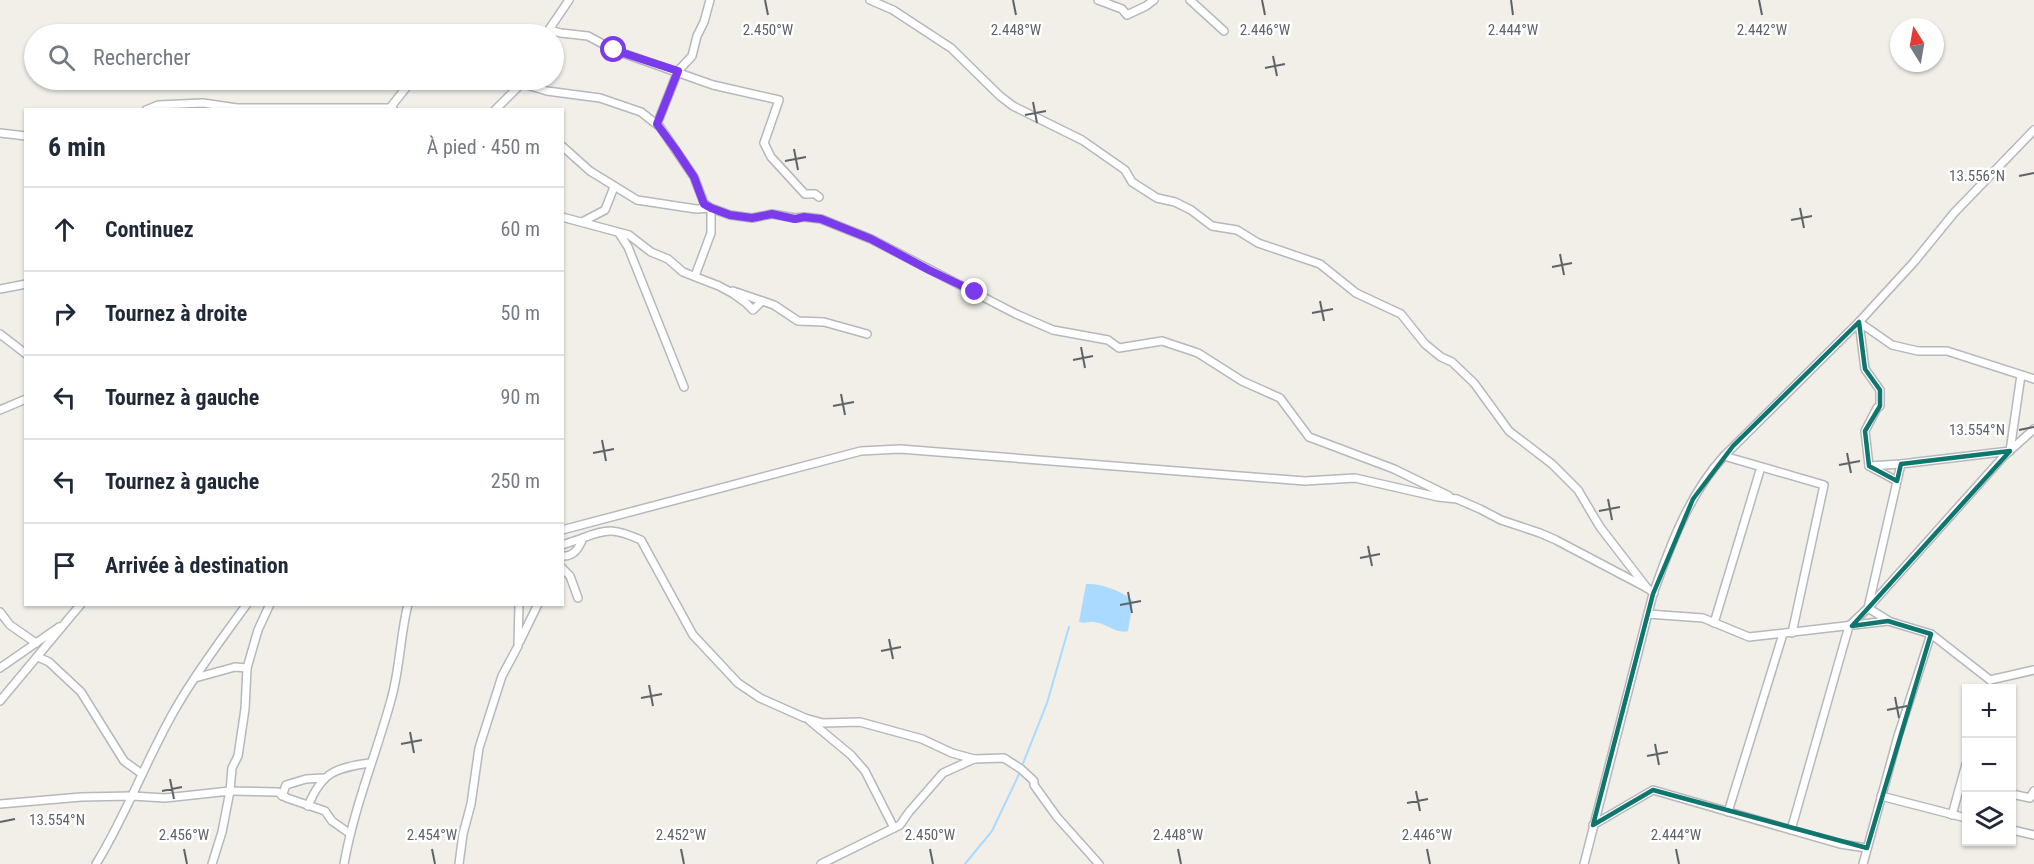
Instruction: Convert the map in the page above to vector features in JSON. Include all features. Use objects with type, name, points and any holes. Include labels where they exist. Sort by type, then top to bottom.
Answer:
[{"type":"street","points":[[553,24],[569,0]]},
{"type":"street","points":[[657,124],[678,71],[692,56],[710,0]]},
{"type":"street","points":[[871,0],[893,10],[951,48],[1013,106],[1082,140],[1125,171],[1132,182],[1157,198],[1175,202],[1191,210],[1212,226],[1237,231],[1258,243],[1320,264],[1356,293],[1401,314],[1425,344],[1441,357],[1452,362],[1474,383],[1509,431],[1552,464],[1578,490],[1600,527],[1647,588]]},
{"type":"street","points":[[1098,0],[1122,9],[1127,15],[1154,0]]},
{"type":"street","points":[[1190,0],[1224,31]]},
{"type":"street","points":[[564,34],[588,36],[614,50],[713,85],[779,100],[764,142],[771,157],[805,194],[815,194],[819,197]]},
{"type":"street","points":[[392,108],[405,90]]},
{"type":"street","points":[[498,107],[514,90]]},
{"type":"street","points":[[544,90],[600,98],[641,112],[657,124],[676,150],[694,177],[704,204],[711,208],[730,215],[752,218],[772,214],[795,219],[804,217],[821,219],[871,239],[1016,314],[1053,330],[1108,340],[1119,348],[1162,341],[1198,353],[1242,381],[1280,398],[1309,437],[1394,469],[1501,520],[1556,540],[1654,593]]},
{"type":"street","points":[[151,108],[158,105],[188,103],[237,108]]},
{"type":"street","points":[[1584,864],[1654,593],[1693,499],[1712,469],[1724,456],[1859,322],[1914,262],[1953,213],[2034,130]]},
{"type":"street","points":[[0,133],[24,136]]},
{"type":"street","points":[[564,148],[590,171],[637,200],[696,209],[711,208]]},
{"type":"street","points":[[582,222],[605,210],[614,187]]},
{"type":"street","points":[[695,276],[711,233],[711,208]]},
{"type":"street","points":[[564,218],[629,235],[651,252],[668,259],[683,272],[774,305],[798,321],[824,322],[867,334]]},
{"type":"street","points":[[619,233],[627,247],[684,387]]},
{"type":"street","points":[[0,289],[24,284]]},
{"type":"street","points":[[719,286],[753,310],[762,301]]},
{"type":"street","points":[[1859,322],[1892,345],[1918,351],[1947,351],[2034,379]]},
{"type":"street","points":[[1859,322],[1865,369],[1880,390],[1880,406],[1865,431],[1869,466]]},
{"type":"street","points":[[0,334],[24,352]]},
{"type":"street","points":[[2010,451],[2020,375]]},
{"type":"street","points":[[0,410],[24,400]]},
{"type":"street","points":[[1791,830],[1849,626],[2010,451],[2032,433]]},
{"type":"street","points":[[564,529],[861,451],[900,449],[1305,481],[1355,478],[1414,492],[1457,499]]},
{"type":"street","points":[[1869,466],[2010,451]]},
{"type":"street","points":[[1724,456],[1824,485],[1792,633]]},
{"type":"street","points":[[1868,608],[1900,464]]},
{"type":"street","points":[[1869,466],[1897,482]]},
{"type":"street","points":[[1714,623],[1761,467]]},
{"type":"street","points":[[564,544],[603,530],[624,533],[641,540],[693,635],[738,683],[760,698],[823,723],[860,722],[922,740],[952,753],[974,759],[1004,758],[1021,769],[1034,782],[1057,817],[1099,864]]},
{"type":"street","points":[[564,556],[573,554],[579,549],[583,538]]},
{"type":"street","points":[[566,576],[578,598]]},
{"type":"street","points":[[0,701],[79,606]]},
{"type":"street","points":[[96,864],[112,838],[176,707],[210,654],[246,606]]},
{"type":"street","points":[[212,864],[222,832],[232,768],[238,756],[245,709],[247,668],[258,630],[269,606]]},
{"type":"street","points":[[344,864],[349,833],[391,699],[408,606]]},
{"type":"street","points":[[518,646],[519,606]]},
{"type":"street","points":[[459,864],[479,748],[502,676],[537,606]]},
{"type":"street","points":[[1868,608],[1891,622],[1931,634],[1990,680]]},
{"type":"street","points":[[0,612],[10,625],[36,643]]},
{"type":"street","points":[[1648,614],[1703,618],[1749,637],[1891,622]]},
{"type":"street","points":[[0,668],[66,622]]},
{"type":"street","points":[[1728,812],[1783,634]]},
{"type":"street","points":[[1863,864],[1898,736],[1931,634]]},
{"type":"street","points":[[38,657],[49,662],[81,692],[124,761],[142,774]]},
{"type":"street","points":[[2022,673],[2034,663]]},
{"type":"street","points":[[195,678],[235,668],[247,668]]},
{"type":"street","points":[[1990,680],[2034,670]]},
{"type":"street","points":[[1989,684],[1990,680]]},
{"type":"street","points":[[806,718],[851,755],[865,771],[894,828]]},
{"type":"street","points":[[821,864],[900,825],[944,773],[974,759]]},
{"type":"street","points":[[308,806],[324,778],[339,769],[370,763]]},
{"type":"street","points":[[282,795],[286,785],[306,779],[324,778]]},
{"type":"street","points":[[1952,814],[1962,787]]},
{"type":"street","points":[[0,804],[132,796],[165,798],[230,791],[266,790],[278,792],[325,811],[332,820],[349,833]]},
{"type":"street","points":[[1593,825],[1653,790],[1840,844],[1867,848]]},
{"type":"street","points":[[2016,795],[2030,798],[2034,790]]},
{"type":"street","points":[[1881,796],[1962,817]]},
{"type":"street","points":[[2016,831],[2034,836]]},
{"type":"highlighted area","points":[[1859,322],[1865,369],[1880,390],[1880,406],[1865,431],[1869,466],[1897,481],[1901,464],[2010,451],[1852,626],[1888,621],[1931,634],[1867,848],[1653,790],[1593,825],[1653,594],[1693,499],[1733,446]]},
{"type":"water","points":[[1086,584],[1111,588],[1133,601],[1128,631],[1119,631],[1098,623],[1079,622]]},
{"type":"waterway","points":[[1022,766],[1047,703],[1069,627]]},
{"type":"waterway","points":[[965,864],[992,831],[1020,772]]},
{"type":"route","points":[[614,50],[678,71],[657,124],[694,177],[704,204],[730,215],[752,218],[772,214],[795,219],[804,217],[821,219],[871,239],[975,292]]}]
